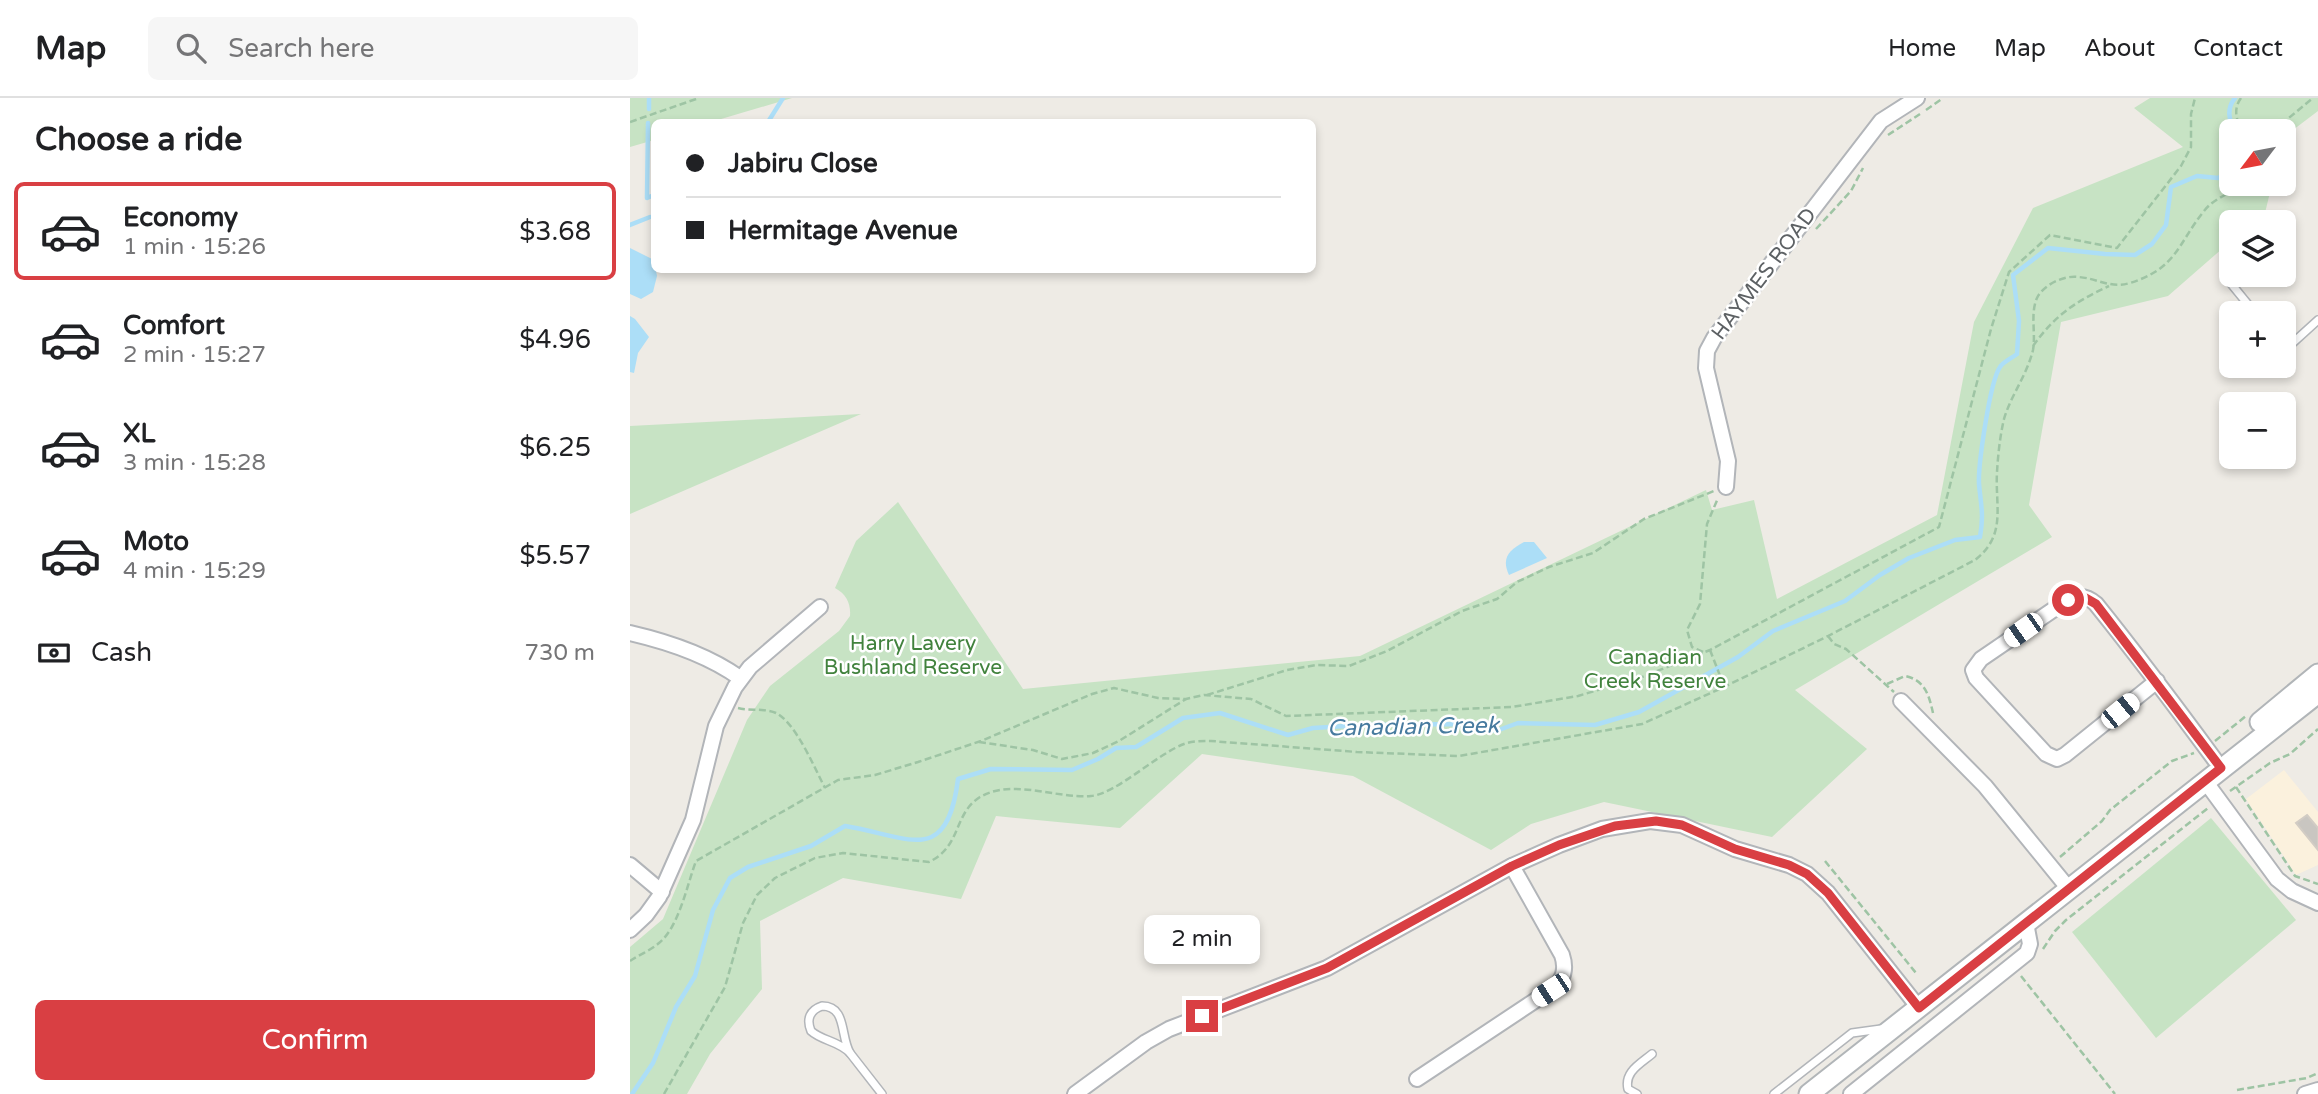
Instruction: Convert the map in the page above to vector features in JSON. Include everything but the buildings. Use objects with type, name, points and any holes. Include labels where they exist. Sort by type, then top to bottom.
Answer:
[{"type":"main road","points":[[1809,1094],[2100,865],[2318,674]]},
{"type":"main road","points":[[2218,764],[2318,693]]},
{"type":"street","name":"HAYMES ROAD","points":[[1726,486],[1728,461],[1706,368],[1707,351],[1714,338],[1881,121],[1917,98]]},
{"type":"street","points":[[2157,681],[2057,759],[2046,754],[1976,678],[1973,669],[1981,659],[2068,600],[2081,596],[2096,604],[2157,681],[2218,764]]},
{"type":"street","points":[[630,930],[646,915],[662,891],[697,811],[714,733],[740,678],[765,653],[820,607]]},
{"type":"street","points":[[630,633],[692,652],[740,678]]},
{"type":"street","points":[[1901,701],[1985,786],[2069,889]]},
{"type":"street","points":[[2202,777],[2282,884],[2318,903]]},
{"type":"street","points":[[1075,1094],[1162,1032],[1327,968],[1512,866],[1574,839],[1615,826],[1656,821],[1682,825],[1735,849],[1789,865],[1812,878],[1828,893],[1919,1008]]},
{"type":"street","points":[[630,865],[662,891]]},
{"type":"street","points":[[1417,1079],[1551,990],[1564,975],[1562,955],[1512,866]]},
{"type":"street","points":[[1851,1094],[2012,965],[2029,948],[2026,923]]},
{"type":"street","points":[[1999,976],[2012,958],[2002,942]]},
{"type":"street","points":[[2305,1094],[2318,1090]]},
{"type":"lane","points":[[2234,287],[2245,301]]},
{"type":"lane","points":[[2296,340],[2318,320]]},
{"type":"lane","points":[[850,1053],[836,1010],[826,1006],[813,1010],[808,1021],[811,1031],[839,1044],[850,1053],[882,1094]]},
{"type":"lane","points":[[1774,1094],[1857,1031],[1892,1029]]},
{"type":"lane","points":[[1637,1094],[1628,1089],[1626,1080],[1630,1073],[1652,1054]]},
{"type":"path","points":[[630,122],[699,98]]},
{"type":"path","points":[[1885,137],[1943,98]]},
{"type":"path","points":[[1204,695],[1251,699],[1286,716],[1512,706],[1578,696],[1642,677],[1704,653],[1939,527],[1990,329],[2009,272],[2050,235],[2117,248],[2180,166],[2191,147],[2190,114],[2195,98]]},
{"type":"path","points":[[2237,119],[2236,104],[2241,98]]},
{"type":"path","points":[[2288,119],[2313,98]]},
{"type":"path","points":[[1811,235],[1851,191],[1866,163]]},
{"type":"path","points":[[2034,346],[2058,316],[2073,305],[2110,286],[2129,283],[2170,262],[2204,210],[2220,196]]},
{"type":"path","points":[[664,1094],[725,987],[743,923],[757,895],[775,878],[815,858],[843,853],[929,862],[949,848],[965,812],[980,798],[1007,790],[1093,796],[1186,743],[1210,741],[1357,752],[1459,756],[1642,724],[1828,636],[1975,560],[1985,552],[1996,534],[1997,472],[2004,422],[2008,406],[2020,386],[2034,346],[2034,305],[2046,286],[2076,276],[2110,286]]},
{"type":"path","points":[[630,961],[659,943],[670,930],[678,915],[696,861],[844,778],[888,772],[977,742],[1092,694],[1114,688],[1158,698],[1186,699],[1287,670],[1316,665],[1349,666],[1387,651],[1462,611],[1497,599],[1517,582],[1549,567],[1593,553],[1644,519],[1726,486]]},
{"type":"path","points":[[1704,653],[1692,647],[1687,630],[1700,604],[1707,524],[1716,500]]},
{"type":"path","points":[[1828,636],[1834,644],[1846,649],[1887,684],[1901,701]]},
{"type":"path","points":[[1710,650],[1724,687]]},
{"type":"path","points":[[977,742],[1032,750],[1062,759],[1093,754],[1186,699]]},
{"type":"path","points":[[728,701],[740,709],[772,712],[783,718],[793,730],[825,788]]},
{"type":"path","points":[[2041,952],[2066,920],[2218,800],[2275,760],[2290,754],[2318,729]]},
{"type":"path","points":[[2236,787],[2295,876],[2318,884]]},
{"type":"path","points":[[1825,861],[1916,973]]},
{"type":"path","points":[[2012,965],[2115,1094]]},
{"type":"path","points":[[2237,1090],[2307,1078],[2318,1073]]},
{"type":"shaded area","points":[[2284,770],[2318,812],[2318,865],[2296,875],[2246,799]]},
{"type":"green space","points":[[630,98],[792,98],[721,119],[651,119],[651,141],[630,147]]},
{"type":"green space","name":"Canadian Creek Reserve","points":[[2150,98],[2318,98],[2318,111],[2296,128],[2296,119],[2219,119],[2219,196],[2269,196],[2266,210],[2219,210],[2219,251],[2168,296],[2061,322],[2029,505],[2052,537],[1795,690],[1867,749],[1772,837],[1604,802],[1531,824],[1491,850],[1353,776],[1202,754],[1120,828],[996,816],[961,899],[843,878],[760,921],[762,989],[710,1054],[687,1094],[630,1094],[630,947],[663,919],[747,720],[770,686],[839,631],[850,616],[847,599],[835,588],[856,541],[898,502],[1023,689],[1360,656],[1706,490],[1712,510],[1754,500],[1777,599],[1937,515],[1974,322],[2033,208],[2183,147],[2134,108]]},
{"type":"green space","points":[[861,414],[630,514],[630,426]]},
{"type":"green space","points":[[2211,818],[2296,920],[2156,1038],[2072,932]]},
{"type":"water","points":[[630,248],[651,258],[651,273],[656,273],[657,276],[653,292],[641,299],[630,294]]},
{"type":"water","points":[[630,316],[649,337],[638,353],[634,373],[630,372]]},
{"type":"water","points":[[1524,542],[1534,542],[1547,558],[1509,575],[1506,559],[1514,548]]},
{"type":"waterway","points":[[649,98],[649,109]]},
{"type":"waterway","points":[[770,119],[783,98]]},
{"type":"waterway","name":"Canadian Creek","points":[[2230,119],[2230,106],[2235,98]]},
{"type":"waterway","points":[[648,123],[647,198],[651,196]]},
{"type":"waterway","name":"Canadian Creek","points":[[632,1094],[653,1063],[676,1007],[695,976],[713,910],[730,878],[748,867],[811,846],[845,826],[906,839],[921,840],[934,836],[945,825],[953,807],[958,779],[991,769],[1072,770],[1116,748],[1136,747],[1183,718],[1220,713],[1288,735],[1313,728],[1363,725],[1461,724],[1496,731],[1518,723],[1595,725],[1639,712],[1738,657],[1773,631],[1845,601],[1909,558],[1955,540],[1980,537],[1982,516],[1979,474],[1989,405],[2000,367],[2017,354],[2019,321],[2013,275],[2048,248],[2135,255],[2152,244],[2166,225],[2171,187],[2197,176],[2219,177]]},
{"type":"waterway","points":[[630,225],[650,217]]},
{"type":"route","points":[[1202,1016],[1327,968],[1512,866],[1559,845],[1615,826],[1656,821],[1682,825],[1735,849],[1781,862],[1807,874],[1828,893],[1919,1008],[2221,768],[2096,604],[2082,596],[2068,600]]},
{"type":"park label","name":"Harry Lavery Bushland Reserve","points":[[913,655]]}]
